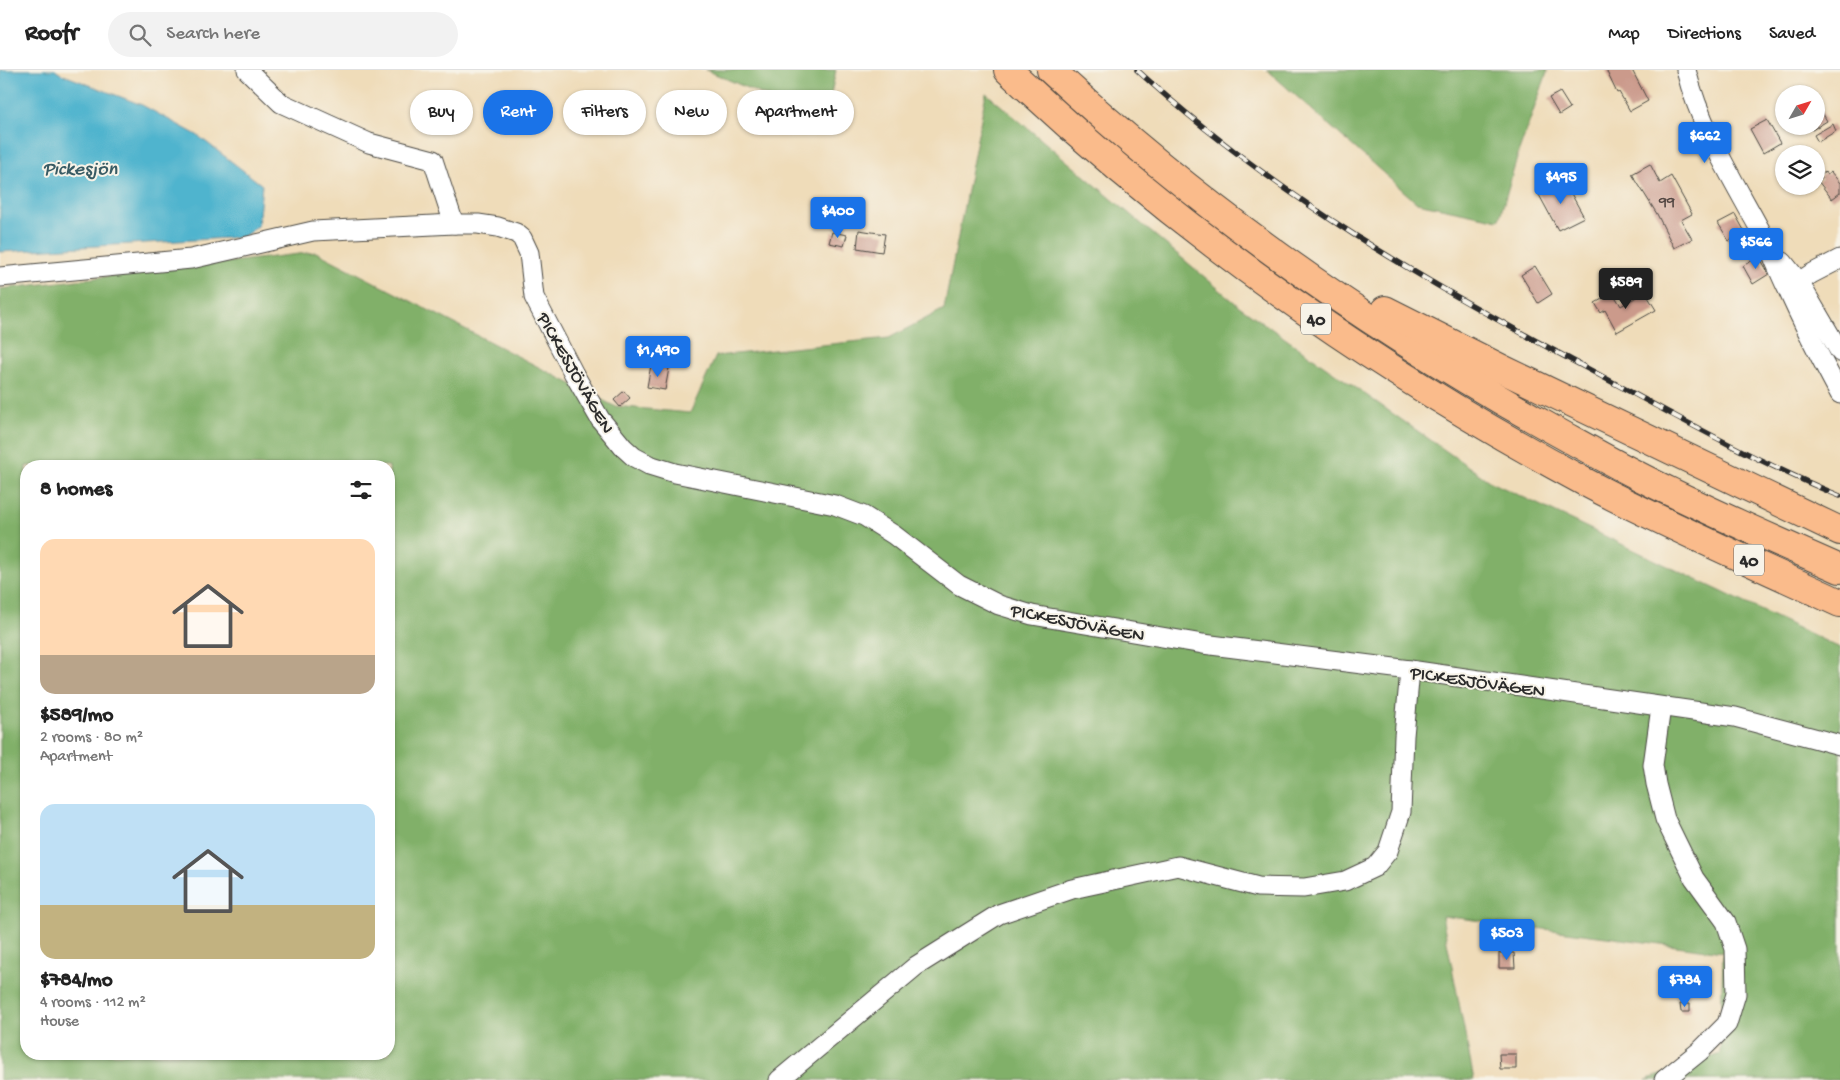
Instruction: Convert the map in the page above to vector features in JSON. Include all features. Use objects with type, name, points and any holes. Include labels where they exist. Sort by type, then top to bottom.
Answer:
[{"type":"highway","name":"40","points":[[1008,70],[1124,172],[1226,254],[1328,328],[1406,378],[1482,424],[1584,481],[1658,518],[1840,603]]},
{"type":"highway","name":"40","points":[[1051,70],[1141,149],[1242,230],[1343,302],[1494,397],[1671,493],[1840,570]]},
{"type":"highway","points":[[1201,197],[1401,319],[1840,531]]},
{"type":"street","points":[[247,70],[281,103],[369,142],[433,160],[454,224]]},
{"type":"street","points":[[1686,70],[1693,97],[1709,133],[1766,242],[1802,320],[1840,394]]},
{"type":"street","name":"PICKESJÖVÄGEN","points":[[0,276],[191,259],[313,231],[454,224],[478,224],[498,227],[516,233],[522,238],[529,253],[534,297],[600,419],[612,435],[634,457],[649,465],[675,473],[746,486],[842,508],[864,516],[894,535],[959,585],[999,605],[1032,615],[1203,644],[1410,670],[1735,717],[1840,745]]},
{"type":"street","points":[[1766,242],[1799,282],[1840,352]]},
{"type":"street","points":[[1799,282],[1840,259]]},
{"type":"street","points":[[779,1080],[916,966],[1000,914],[1072,889],[1178,866],[1258,887],[1304,888],[1345,881],[1375,867],[1388,851],[1401,812],[1404,736],[1410,670]]},
{"type":"street","points":[[1661,707],[1653,765],[1665,818],[1694,878],[1726,922],[1735,949],[1736,994],[1727,1024],[1700,1051],[1664,1080]]},
{"type":"green space","points":[[706,70],[836,70],[832,90],[752,90]]},
{"type":"green space","points":[[1267,70],[1548,70],[1519,151],[1499,220],[1417,203]]},
{"type":"green space","points":[[986,93],[1239,306],[1489,481],[1840,648],[1840,1080],[1646,1080],[1720,1054],[1723,952],[1442,916],[1474,1080],[0,1080],[0,289],[316,252],[614,406],[690,413],[716,356],[889,338],[944,309]]},
{"type":"water","name":"Pickesjön","points":[[0,70],[55,70],[142,105],[197,135],[262,185],[258,226],[243,237],[0,252]]},
{"type":"building","points":[[1606,70],[1632,70],[1648,101],[1630,111],[1619,92],[1617,93]]},
{"type":"building","points":[[1560,92],[1570,108],[1559,115],[1549,98]]},
{"type":"building","points":[[1767,120],[1780,143],[1763,153],[1750,129]]},
{"type":"building","points":[[1833,124],[1836,131],[1818,142],[1814,135],[1825,135],[1825,129]]},
{"type":"building","points":[[1650,164],[1660,183],[1671,176],[1692,214],[1681,220],[1692,239],[1674,248],[1657,214],[1632,174]]},
{"type":"building","points":[[1825,172],[1827,175],[1831,172],[1840,183],[1840,193],[1832,199],[1825,190]]},
{"type":"building","points":[[1563,179],[1584,217],[1558,230],[1538,193]]},
{"type":"building","points":[[1735,214],[1745,232],[1729,241],[1718,223]]},
{"type":"building","points":[[859,230],[885,234],[882,252],[857,248]]},
{"type":"building","points":[[832,232],[847,235],[844,246],[829,243]]},
{"type":"building","points":[[1759,256],[1769,274],[1753,284],[1743,266]]},
{"type":"building","points":[[1535,266],[1552,294],[1538,303],[1521,275]]},
{"type":"building","points":[[1645,292],[1656,310],[1617,332],[1605,310],[1601,313],[1595,303],[1613,293],[1621,306]]},
{"type":"building","points":[[651,365],[669,368],[665,390],[647,387]]},
{"type":"building","points":[[624,391],[630,398],[620,407],[614,400]]},
{"type":"building","points":[[1499,953],[1514,953],[1515,968],[1499,968]]},
{"type":"building","points":[[1680,1004],[1690,1004],[1690,1012],[1681,1012]]},
{"type":"building","points":[[1499,1054],[1516,1054],[1516,1069],[1500,1069]]},
{"type":"railway","points":[[1137,70],[1243,158],[1355,235],[1413,271],[1532,339],[1684,421],[1777,468],[1840,496]]}]
